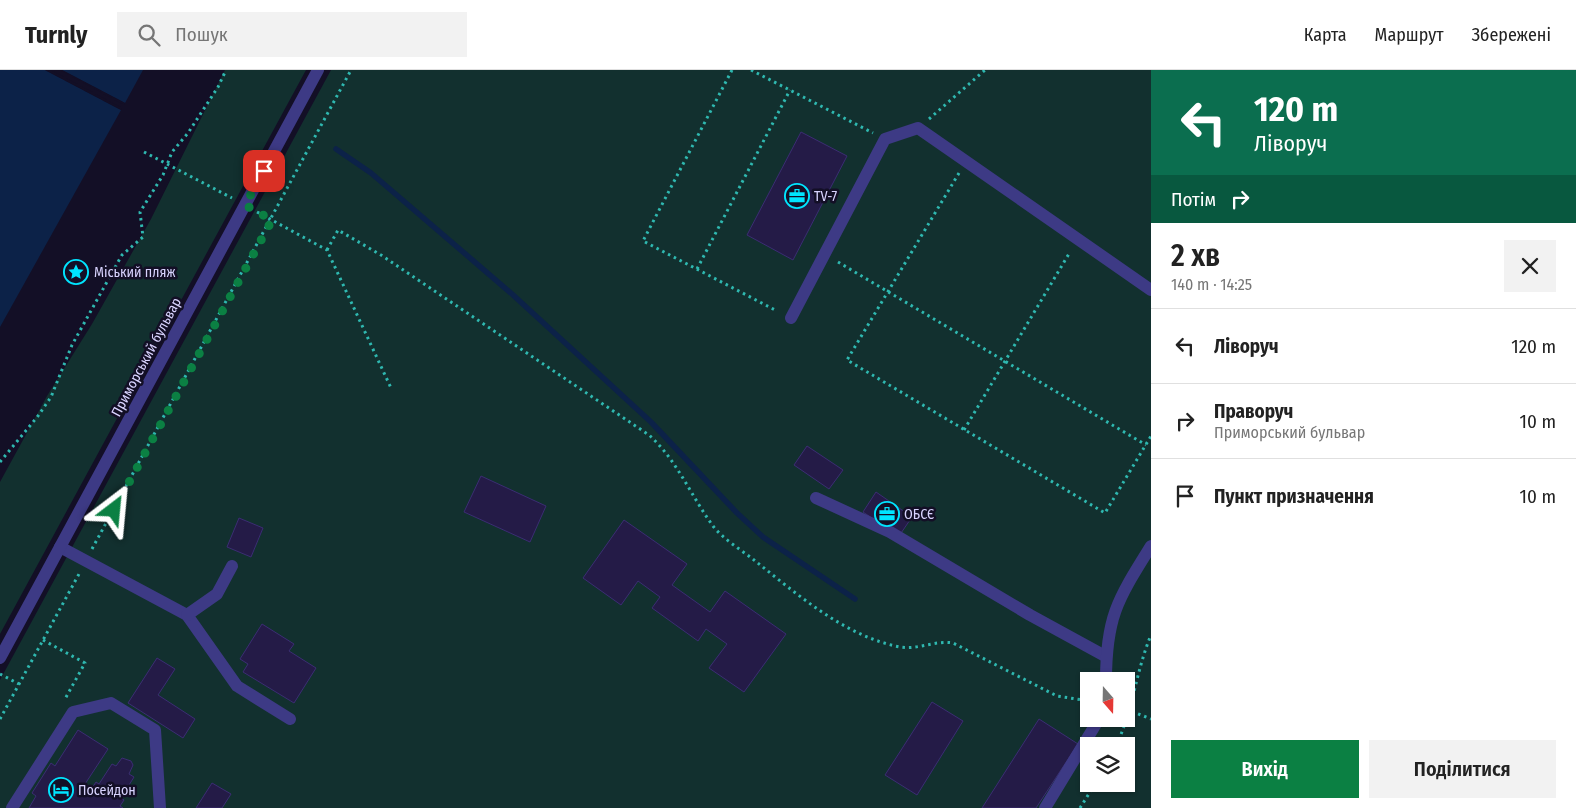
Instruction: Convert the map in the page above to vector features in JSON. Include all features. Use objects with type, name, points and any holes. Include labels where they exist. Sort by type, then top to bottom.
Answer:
[{"type":"street","name":"Приморський бульвар","points":[[0,658],[318,70]]},
{"type":"street","points":[[791,318],[885,139],[918,128],[1151,290]]},
{"type":"street","points":[[816,498],[890,532],[1030,615],[1105,656]]},
{"type":"street","points":[[1106,672],[1105,656],[1109,629],[1118,601],[1125,586],[1151,546]]},
{"type":"street","points":[[60,547],[187,615],[237,686],[290,719]]},
{"type":"street","points":[[187,615],[217,594],[232,566]]},
{"type":"street","points":[[12,808],[72,712],[111,704],[155,730],[160,808]]},
{"type":"street","points":[[1045,808],[1094,728]]},
{"type":"path","points":[[0,462],[38,416],[51,397],[72,345],[122,255],[143,237],[140,212],[163,175],[172,152],[188,133],[218,87],[226,70]]},
{"type":"path","points":[[0,719],[272,220],[351,70]]},
{"type":"path","points":[[732,70],[643,241],[791,318]]},
{"type":"path","points":[[751,70],[885,139]]},
{"type":"path","points":[[918,128],[985,70]]},
{"type":"path","points":[[697,269],[790,90]]},
{"type":"path","points":[[144,152],[168,163],[327,250],[391,388]]},
{"type":"path","points":[[966,161],[847,360],[1105,514],[1151,436]]},
{"type":"path","points":[[327,250],[338,230],[381,255],[649,435],[664,451],[714,527],[820,610],[854,630],[898,647],[911,648],[943,642],[952,644],[1057,696],[1080,699]]},
{"type":"path","points":[[964,430],[1078,239]]},
{"type":"path","points":[[845,266],[1146,445]]},
{"type":"path","points":[[1135,687],[1141,669],[1142,655],[1151,635]]},
{"type":"path","points":[[43,640],[85,663],[65,700]]},
{"type":"path","points":[[0,674],[19,684]]},
{"type":"path","points":[[1135,712],[1151,718]]},
{"type":"path","points":[[1080,808],[1090,792]]},
{"type":"green space","points":[[225,70],[306,70],[0,634],[0,482],[47,396],[92,324],[151,219]]},
{"type":"green space","points":[[331,70],[1151,70],[1151,808],[0,808],[0,680]]},
{"type":"water","points":[[0,70],[45,70],[121,110],[0,327]]},
{"type":"water","points":[[62,70],[143,70],[125,103]]},
{"type":"pier","points":[[45,70],[51,70],[122,108],[121,110]]},
{"type":"pier","points":[[60,70],[125,103],[124,105]]},
{"type":"building","points":[[801,132],[847,156],[793,260],[747,235]]},
{"type":"building","points":[[807,446],[843,470],[829,489],[794,465]]},
{"type":"building","points":[[481,476],[546,506],[530,542],[464,512]]},
{"type":"building","points":[[876,492],[912,517],[899,536],[863,512]]},
{"type":"building","points":[[239,518],[263,528],[251,557],[227,547]]},
{"type":"building","points":[[624,520],[687,564],[672,585],[710,612],[725,591],[786,634],[744,692],[709,668],[727,644],[706,629],[698,641],[652,608],[660,597],[638,581],[621,605],[583,578]]},
{"type":"building","points":[[262,624],[294,644],[289,651],[316,668],[294,703],[243,672],[248,664],[240,659]]},
{"type":"building","points":[[157,658],[175,669],[158,695],[195,719],[183,738],[128,703]]},
{"type":"building","points":[[932,702],[963,721],[917,795],[885,775]]},
{"type":"building","points":[[1039,719],[1078,744],[1036,808],[982,808]]},
{"type":"building","points":[[78,730],[108,749],[85,784],[92,788],[96,782],[99,784],[112,764],[116,766],[122,758],[131,761],[133,765],[129,774],[134,777],[121,798],[124,800],[120,806],[123,808],[29,808],[36,796],[32,793],[51,763],[55,766]]},
{"type":"building","points":[[212,783],[231,794],[222,808],[196,808]]},
{"type":"waterway","points":[[336,149],[371,173],[512,294],[651,422],[737,513],[763,537],[855,599]]},
{"type":"place","name":"TV-7","points":[[797,196]]},
{"type":"place","name":"Міський пляж","points":[[76,272]]},
{"type":"place","name":"ОБСЄ","points":[[887,514]]},
{"type":"place","name":"Посейдон","points":[[61,790]]},
{"type":"route","points":[[114,510],[272,220],[245,205],[264,171]]}]
